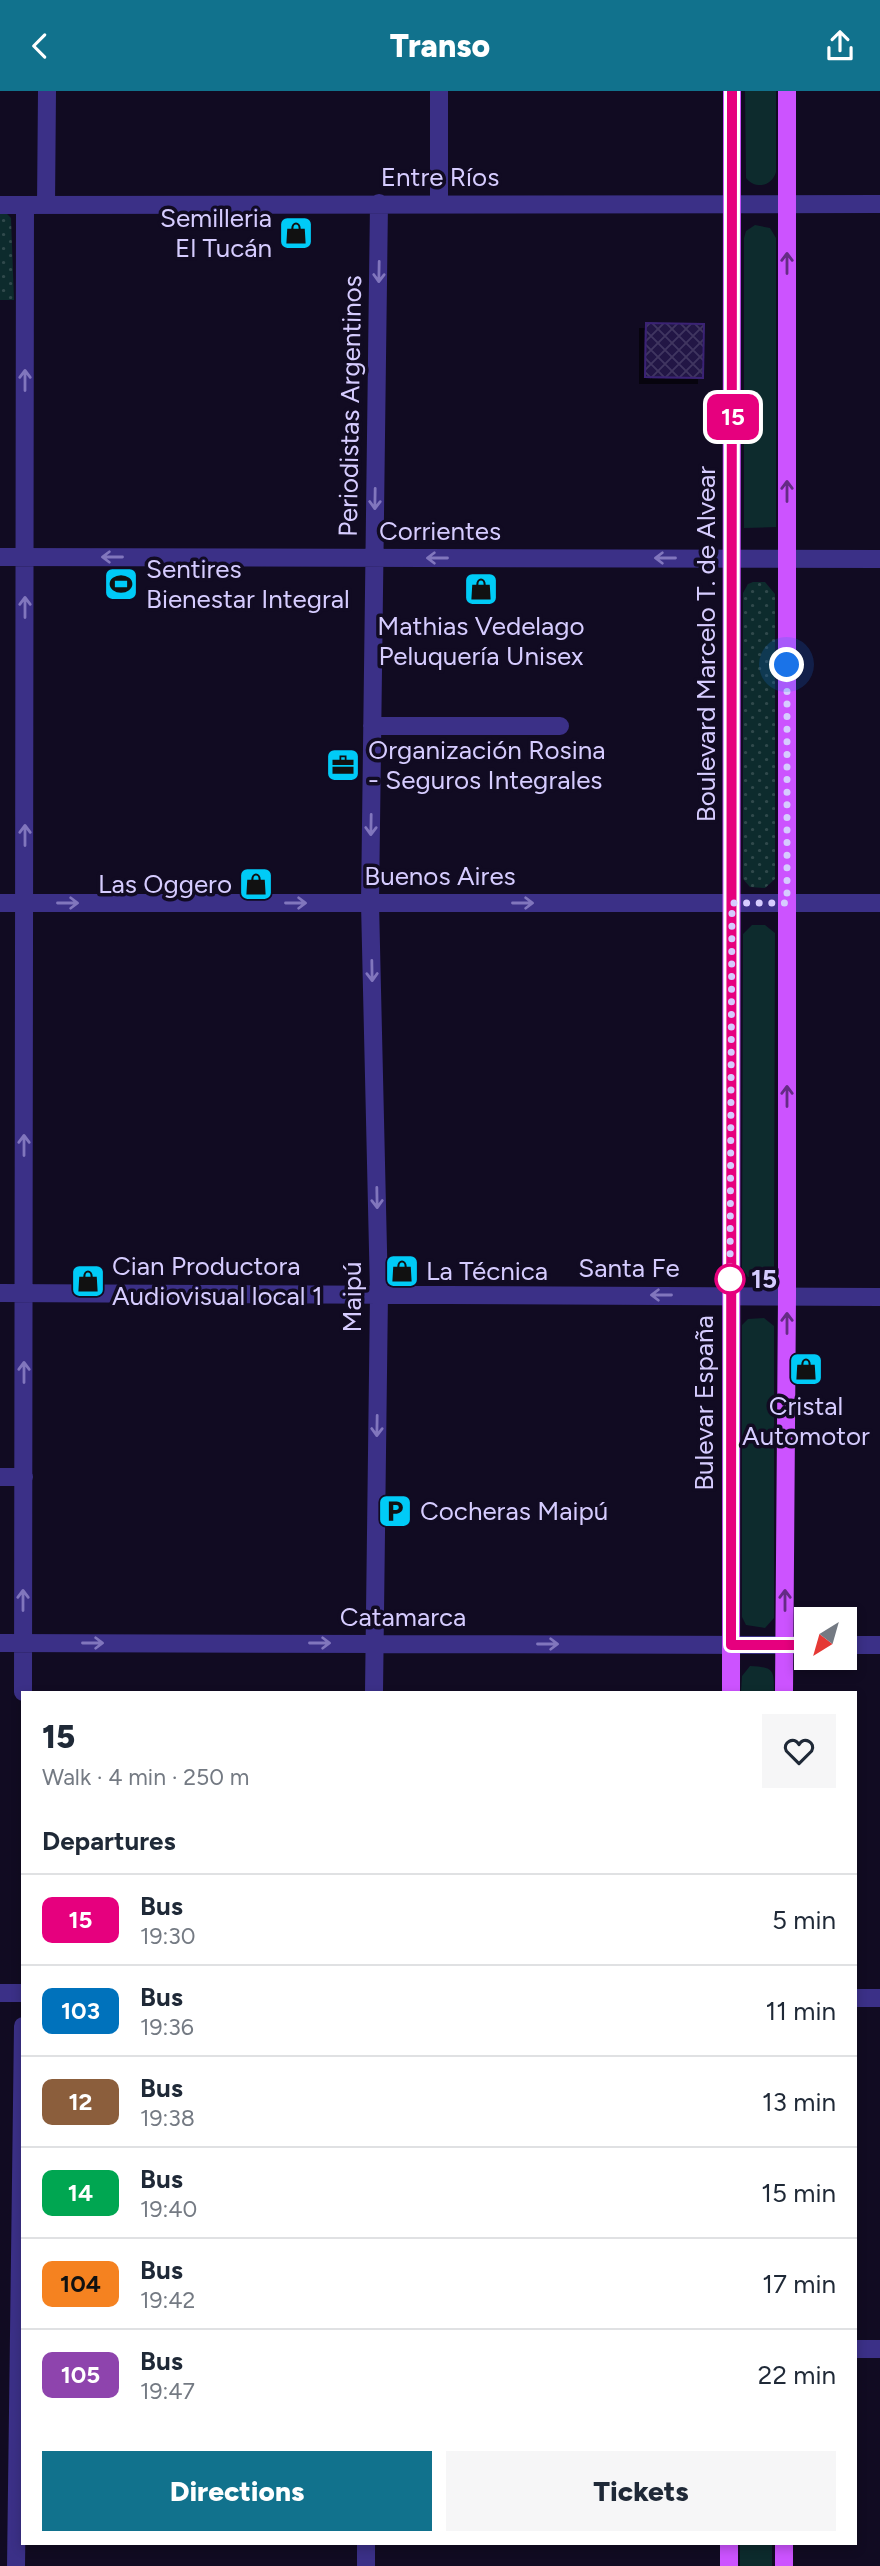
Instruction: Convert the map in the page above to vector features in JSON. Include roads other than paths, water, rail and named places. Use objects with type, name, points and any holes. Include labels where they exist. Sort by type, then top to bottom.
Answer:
[{"type":"main road","name":"Boulevard Marcelo T. de Alvear","points":[[732,91],[732,903]]},
{"type":"main road","points":[[784,1691],[787,1296],[787,91]]},
{"type":"main road","name":"Bulevar España","points":[[731,1691],[732,903]]},
{"type":"main road","points":[[729,2545],[729,2566]]},
{"type":"main road","points":[[784,2545],[784,2566]]},
{"type":"street","points":[[46,205],[47,91]]},
{"type":"street","points":[[439,91],[439,204]]},
{"type":"street","name":"Periodistas Argentinos","points":[[370,903],[379,203]]},
{"type":"street","name":"Entre Ríos","points":[[0,205],[880,204]]},
{"type":"street","points":[[23,1691],[25,205]]},
{"type":"street","name":"Corrientes","points":[[0,557],[880,559]]},
{"type":"street","points":[[372,726],[560,726]]},
{"type":"street","name":"Buenos Aires","points":[[0,903],[880,903]]},
{"type":"street","name":"Maipú","points":[[370,903],[379,1293],[374,1691]]},
{"type":"street","name":"Santa Fe","points":[[0,1293],[880,1297]]},
{"type":"street","points":[[0,1477],[24,1477]]},
{"type":"street","name":"Catamarca","points":[[0,1643],[794,1645]]},
{"type":"street","points":[[858,1645],[880,1645]]},
{"type":"street","points":[[0,1993],[21,1993]]},
{"type":"street","points":[[857,1998],[880,1998]]},
{"type":"street","points":[[0,2344],[21,2344],[16,2566]]},
{"type":"street","points":[[857,2349],[880,2349]]},
{"type":"street","points":[[366,2545],[366,2566]]},
{"type":"place","name":"Semilleria El Tucán","points":[[296,233]]},
{"type":"place","name":"Sentires Bienestar Integral","points":[[121,584]]},
{"type":"place","name":"Mathias Vedelago Peluquería Unisex","points":[[481,589]]},
{"type":"place","name":"Organización Rosina - Seguros Integrales","points":[[343,765]]},
{"type":"place","name":"Las Oggero","points":[[256,884]]},
{"type":"place","name":"La Técnica","points":[[402,1271]]},
{"type":"place","name":"15","points":[[730,1279]]},
{"type":"place","name":"Cian Productora Audiovisual local 1","points":[[88,1281]]},
{"type":"place","name":"Cristal Automotor","points":[[806,1369]]},
{"type":"place","name":"Cocheras Maipú","points":[[395,1511]]}]
